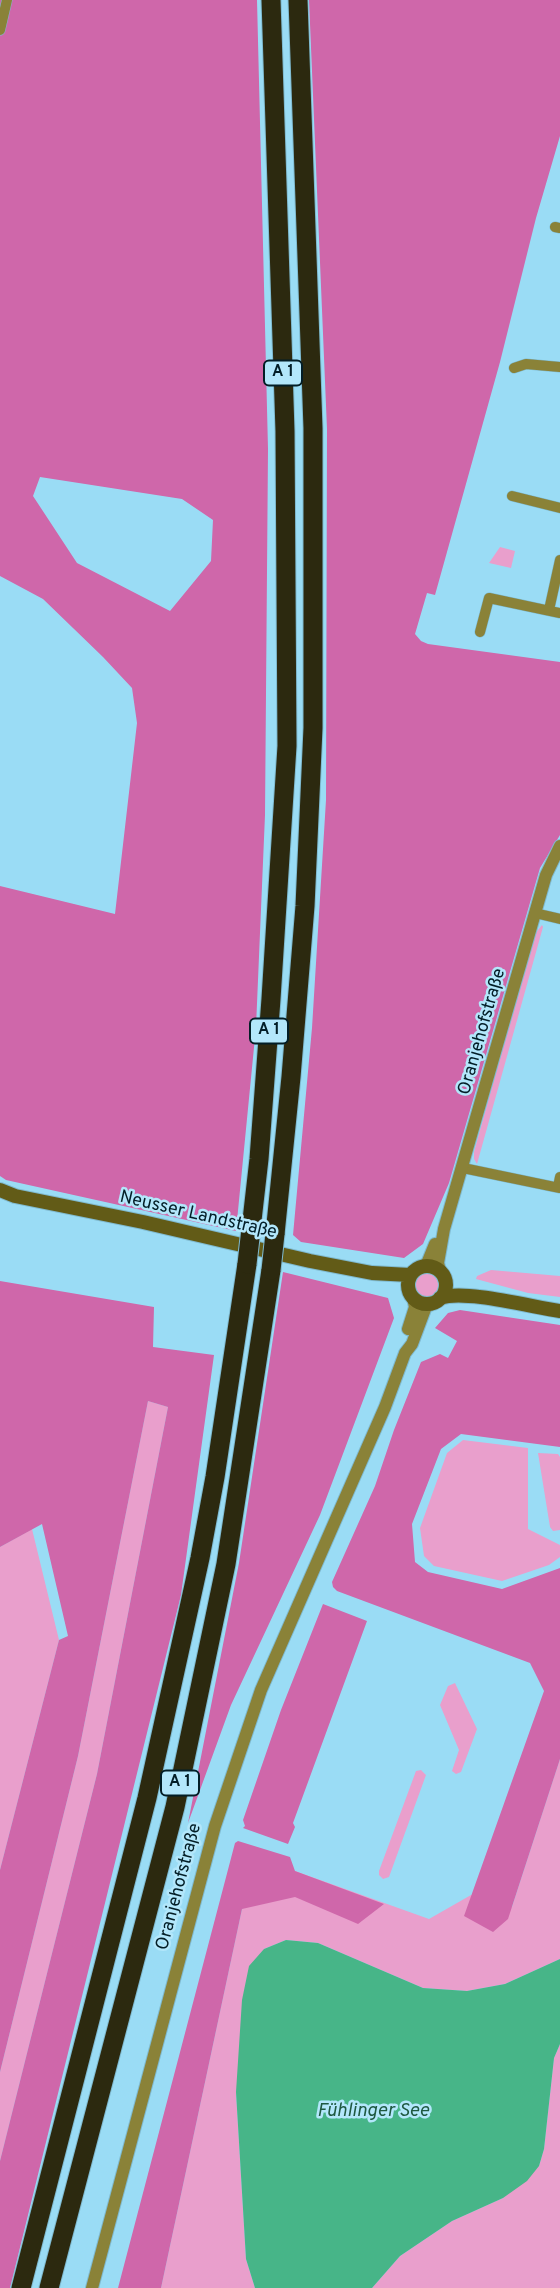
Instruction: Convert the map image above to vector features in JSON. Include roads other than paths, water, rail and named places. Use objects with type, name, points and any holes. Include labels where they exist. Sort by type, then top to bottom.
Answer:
[{"type":"highway","name":"A 1","points":[[21,2288],[147,1798],[210,1504],[247,1264],[259,1159],[287,746],[285,431],[271,0]]},
{"type":"highway","name":"A 1","points":[[49,2288],[177,1793],[226,1564],[275,1234],[305,905],[313,728],[313,428],[298,0]]},
{"type":"main road","name":"Neusser Landstraße","points":[[0,1190],[7,1197],[372,1273],[420,1293],[488,1298],[560,1311]]},
{"type":"main road","points":[[417,1268],[437,1272],[445,1289],[420,1293],[417,1268]]},
{"type":"main road","name":"Neusser Landstraße","points":[[437,1272],[450,1285],[488,1298]]},
{"type":"street","points":[[0,30],[7,0]]},
{"type":"street","points":[[514,368],[526,364],[560,367]]},
{"type":"street","points":[[512,496],[560,508]]},
{"type":"street","points":[[549,610],[560,560]]},
{"type":"street","points":[[480,632],[489,598],[560,613]]},
{"type":"street","name":"Oranjehofstraße","points":[[437,1272],[444,1229],[535,913],[546,875],[560,846]]},
{"type":"street","points":[[535,913],[560,919]]},
{"type":"street","points":[[463,1168],[559,1184]]},
{"type":"street","name":"Oranjehofstraße","points":[[92,2288],[215,1826],[235,1762],[261,1690],[385,1407],[405,1353],[404,1342],[420,1293]]},
{"type":"water","name":"Fühlinger See","points":[[286,1940],[318,1943],[423,1988],[467,1991],[505,1984],[560,1959],[560,2044],[554,2058],[544,2149],[539,2166],[527,2181],[503,2198],[452,2221],[400,2256],[372,2288],[255,2288],[246,2259],[236,2092],[242,2000],[249,1966],[264,1949]]}]
